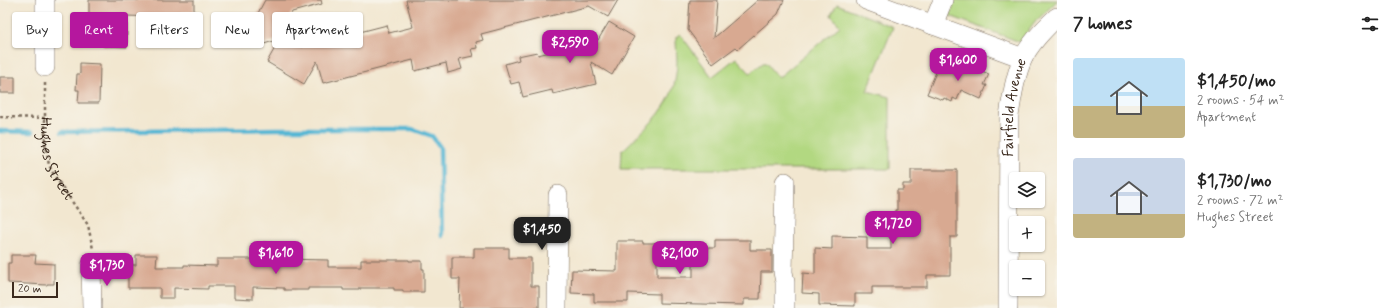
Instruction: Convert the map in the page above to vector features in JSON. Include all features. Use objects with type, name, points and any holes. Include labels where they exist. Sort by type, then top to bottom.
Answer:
[{"type":"street","points":[[45,0],[45,67]]},
{"type":"street","points":[[866,0],[1023,58]]},
{"type":"street","points":[[933,25],[943,0]]},
{"type":"street","name":"Fairfield Avenue","points":[[1008,308],[1009,116],[1014,87],[1023,58],[1044,29],[1057,17]]},
{"type":"street","points":[[785,182],[783,272],[785,282],[785,308]]},
{"type":"street","points":[[557,308],[558,195]]},
{"type":"street","points":[[91,266],[92,308]]},
{"type":"path","name":"Hughes Street","points":[[45,67],[45,143],[49,165],[88,225],[94,258],[94,264],[91,266]]},
{"type":"path","points":[[0,117],[45,118]]},
{"type":"green space","points":[[955,0],[1057,1],[1036,21],[1020,42],[950,16]]},
{"type":"green space","points":[[837,4],[893,27],[867,91],[890,97],[890,169],[621,169],[622,151],[656,117],[663,108],[674,86],[677,69],[676,37],[680,34],[712,77],[736,58],[750,73],[763,63],[766,63],[778,78],[840,26],[831,15]]},
{"type":"building","points":[[89,0],[194,0],[194,12],[136,12],[136,16],[128,16],[128,12],[89,12]]},
{"type":"building","points":[[265,0],[321,0],[322,4],[292,12],[272,12],[272,42],[264,44],[264,12],[259,12]]},
{"type":"building","points":[[406,0],[618,0],[608,17],[589,6],[481,34],[483,40],[476,42],[477,48],[471,49],[473,56],[459,59],[462,69],[448,73],[446,63],[415,71],[413,60],[323,83],[317,61],[304,84],[267,62],[275,48],[363,48],[363,31],[387,25],[389,33],[413,27]]},
{"type":"building","points":[[690,0],[717,0],[714,38],[758,0],[784,0],[778,14],[738,49],[736,47],[713,64],[688,30]]},
{"type":"building","points":[[609,22],[634,37],[612,75],[591,62],[596,84],[553,94],[552,90],[523,97],[519,82],[511,84],[505,64],[519,60],[518,56],[537,52],[538,55],[598,40]]},
{"type":"building","points":[[958,62],[989,74],[984,85],[987,85],[981,99],[961,90],[957,100],[953,98],[952,102],[944,98],[943,100],[927,94],[939,65],[950,70],[953,63],[957,65]]},
{"type":"building","points":[[80,63],[100,64],[99,103],[78,103],[79,90],[76,90],[77,74],[80,74]]},
{"type":"building","points":[[0,77],[15,77],[15,93],[0,93]]},
{"type":"building","points":[[911,170],[957,170],[957,237],[950,237],[950,275],[927,275],[927,287],[872,287],[872,294],[855,294],[855,306],[819,305],[819,294],[802,293],[803,273],[815,274],[815,248],[832,249],[832,236],[867,237],[867,249],[891,249],[891,221],[895,221],[895,210],[897,210],[897,190],[903,190],[903,184],[911,184]]},
{"type":"building","points":[[715,240],[750,240],[750,250],[772,250],[772,272],[761,272],[760,299],[744,299],[744,305],[659,303],[659,294],[628,293],[628,302],[594,302],[594,294],[571,293],[572,270],[617,271],[617,241],[643,241],[643,243],[657,243],[657,277],[693,277],[693,248],[715,248]]},
{"type":"building","points":[[263,242],[280,243],[280,259],[328,260],[328,267],[361,267],[361,260],[422,261],[422,269],[424,269],[424,292],[403,292],[403,290],[394,290],[394,288],[360,288],[360,290],[343,290],[343,288],[308,288],[308,290],[284,290],[284,288],[253,287],[253,299],[234,298],[234,286],[208,286],[208,289],[174,288],[174,298],[160,298],[160,288],[128,288],[128,265],[136,265],[136,255],[157,255],[156,267],[184,267],[184,265],[217,266],[217,259],[263,259]]},
{"type":"building","points":[[474,248],[509,248],[509,258],[531,258],[531,286],[539,286],[539,308],[459,308],[460,279],[452,279],[452,257],[474,257]]},
{"type":"building","points":[[11,255],[36,255],[35,263],[54,264],[54,284],[8,283],[8,263],[11,263]]},
{"type":"waterway","points":[[62,132],[412,129],[432,136],[440,147],[442,236]]},
{"type":"waterway","points":[[0,131],[32,132]]}]
